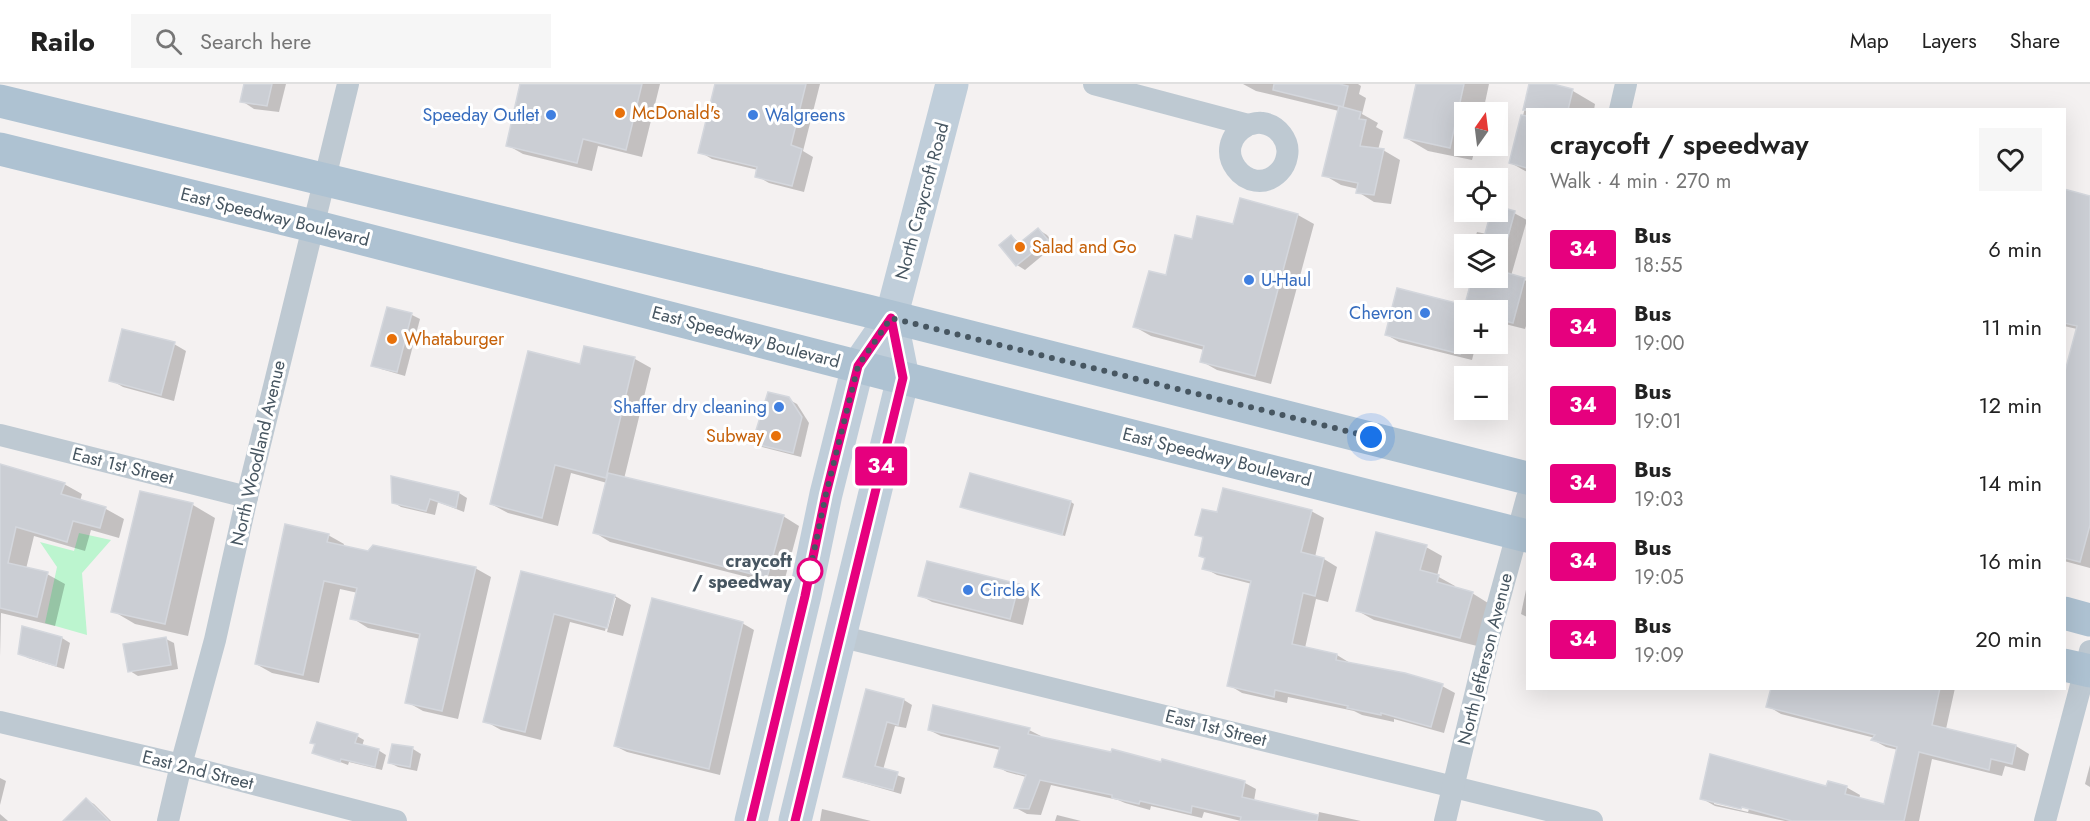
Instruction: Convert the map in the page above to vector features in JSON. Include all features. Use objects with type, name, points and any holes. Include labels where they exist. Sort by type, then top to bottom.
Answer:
[{"type":"main road","name":"North Craycroft Road","points":[[751,821],[805,596],[826,494],[858,366],[891,318],[952,84]]},
{"type":"main road","points":[[0,101],[891,318],[1526,478]]},
{"type":"main road","name":"East Speedway Boulevard","points":[[0,149],[313,226],[1523,534]]},
{"type":"main road","name":"North Craycroft Road","points":[[795,821],[903,378],[891,318]]},
{"type":"main road","points":[[2066,614],[2090,620]]},
{"type":"street","name":"North Woodland Avenue","points":[[168,821],[215,640],[247,497],[348,84]]},
{"type":"street","points":[[1094,84],[1248,125]]},
{"type":"street","points":[[1620,108],[1626,84]]},
{"type":"street","name":"East 1st Street","points":[[0,435],[247,497]]},
{"type":"street","name":"North Jefferson Avenue","points":[[1445,821],[1490,633],[1523,534],[1526,507]]},
{"type":"street","name":"East 1st Street","points":[[840,636],[1592,821]]},
{"type":"street","points":[[2045,821],[2082,664]]},
{"type":"street","name":"East 2nd Street","points":[[0,722],[181,765],[396,821]]},
{"type":"green space","points":[[79,533],[111,540],[82,573],[87,635],[45,623],[57,567],[40,542],[74,551]]},
{"type":"building","points":[[244,84],[272,84],[267,106],[240,102]]},
{"type":"building","name":"Speeday Outlet","points":[[520,84],[642,84],[626,150],[583,139],[577,163],[506,146]]},
{"type":"building","name":"Walgreens","points":[[715,84],[806,84],[791,145],[802,149],[792,186],[755,177],[757,167],[698,153]]},
{"type":"building","points":[[1274,84],[1348,86],[1343,107],[1273,90]]},
{"type":"building","points":[[1416,84],[1464,84],[1460,102],[1454,102],[1454,130],[1450,148],[1404,138]]},
{"type":"building","points":[[1529,84],[1553,84],[1573,89],[1568,108],[1526,108],[1523,110]]},
{"type":"building","points":[[1339,106],[1361,112],[1359,119],[1366,120],[1360,146],[1384,149],[1374,195],[1356,193],[1358,183],[1322,176]]},
{"type":"building","points":[[1521,115],[1526,116],[1526,168],[1509,163]]},
{"type":"building","points":[[2066,190],[2090,196],[2090,525],[2080,562],[2066,558],[2066,367],[2077,326],[2066,323]]},
{"type":"building","name":"U-Haul","points":[[1240,198],[1298,214],[1255,376],[1200,362],[1204,346],[1133,327],[1149,271],[1166,275],[1175,235],[1192,239],[1197,216],[1233,224]]},
{"type":"building","points":[[1508,209],[1515,211],[1508,237],[1508,234],[1485,234],[1488,222],[1508,222]]},
{"type":"building","name":"Salad and Go","points":[[1038,228],[1048,240],[1016,266],[999,245],[1011,235],[1018,244]]},
{"type":"building","name":"Chevron","points":[[1508,273],[1525,278],[1513,323],[1508,322],[1508,300],[1466,300],[1469,288],[1508,288]]},
{"type":"building","name":"Chevron","points":[[1397,288],[1454,302],[1454,352],[1385,335]]},
{"type":"building","name":"Whataburger","points":[[387,307],[412,313],[397,372],[371,366]]},
{"type":"building","points":[[122,329],[175,342],[161,395],[109,381]]},
{"type":"building","points":[[584,346],[635,357],[606,478],[555,465],[542,518],[490,504],[528,351],[580,364]]},
{"type":"building","points":[[768,392],[789,397],[802,417],[793,453],[752,443]]},
{"type":"building","points":[[0,464],[65,483],[61,494],[106,507],[100,528],[73,521],[67,542],[16,527],[8,563],[48,572],[37,617],[0,608]]},
{"type":"building","points":[[608,473],[784,515],[767,578],[593,533]]},
{"type":"building","name":"Circle K","points":[[970,473],[1071,501],[1062,535],[960,507]]},
{"type":"building","points":[[391,476],[459,492],[456,508],[430,499],[426,511],[392,503]]},
{"type":"building","points":[[1223,488],[1312,510],[1301,552],[1324,558],[1315,596],[1303,593],[1292,644],[1337,654],[1336,660],[1405,673],[1443,684],[1431,727],[1381,713],[1381,715],[1347,708],[1348,706],[1275,690],[1274,697],[1227,686],[1251,581],[1202,569],[1205,558],[1199,556],[1203,537],[1195,535],[1202,509],[1217,512]]},
{"type":"building","points":[[140,491],[193,503],[165,624],[111,612]]},
{"type":"building","points":[[285,524],[329,534],[327,542],[368,551],[373,545],[476,567],[442,711],[405,703],[420,634],[350,619],[357,588],[324,581],[303,675],[255,664]]},
{"type":"building","points":[[1376,532],[1427,545],[1420,570],[1439,575],[1437,582],[1473,592],[1460,638],[1356,611]]},
{"type":"building","name":"Circle K","points":[[927,561],[1019,584],[1010,619],[918,596]]},
{"type":"building","points":[[521,571],[615,595],[607,628],[554,614],[525,732],[483,722]]},
{"type":"building","points":[[652,598],[743,622],[709,769],[614,746]]},
{"type":"building","points":[[22,626],[62,637],[56,666],[18,654]]},
{"type":"building","points":[[166,637],[171,665],[128,672],[123,644]]},
{"type":"building","points":[[866,689],[904,699],[898,725],[887,722],[875,766],[898,772],[893,790],[843,777]]},
{"type":"building","points":[[1770,690],[1940,690],[1932,725],[2016,745],[2012,764],[1991,759],[1989,770],[1919,752],[1904,821],[1792,821],[1742,807],[1741,809],[1700,799],[1710,754],[1826,786],[1828,781],[1847,786],[1845,794],[1884,804],[1897,747],[1871,740],[1875,735],[1766,707]]},
{"type":"building","points":[[933,705],[1030,728],[1028,734],[1111,752],[1112,749],[1161,762],[1162,759],[1245,781],[1242,797],[1318,815],[1317,821],[1240,821],[1241,817],[1192,806],[1191,813],[1140,801],[1139,804],[1112,798],[1112,795],[1040,780],[1029,809],[1014,808],[1026,775],[994,767],[1000,747],[928,730]]},
{"type":"building","points":[[317,722],[358,734],[355,743],[379,749],[375,767],[341,759],[340,762],[312,753],[315,744],[310,743]]},
{"type":"building","points":[[392,744],[413,747],[410,767],[388,763]]},
{"type":"building","points":[[86,798],[109,821],[63,821]]},
{"type":"bus line","name":"34","points":[[751,821],[805,596],[826,494],[858,366],[891,318],[903,378],[795,821]]},
{"type":"place","name":"McDonald's","points":[[620,113]]},
{"type":"place","name":"Speeday Outlet","points":[[551,115]]},
{"type":"place","name":"Walgreens","points":[[753,115]]},
{"type":"place","name":"Salad and Go","points":[[1020,247]]},
{"type":"place","name":"U-Haul","points":[[1249,280]]},
{"type":"place","name":"Chevron","points":[[1425,313]]},
{"type":"place","name":"Whataburger","points":[[392,339]]},
{"type":"place","name":"Shaffer dry cleaning","points":[[779,407]]},
{"type":"place","name":"Subway","points":[[776,436]]},
{"type":"place","name":"craycoft / speedway","points":[[810,571]]},
{"type":"place","name":"Circle K","points":[[968,590]]},
{"type":"route","points":[[810,571],[809,575],[826,494],[858,366],[891,318],[1371,437]]}]
